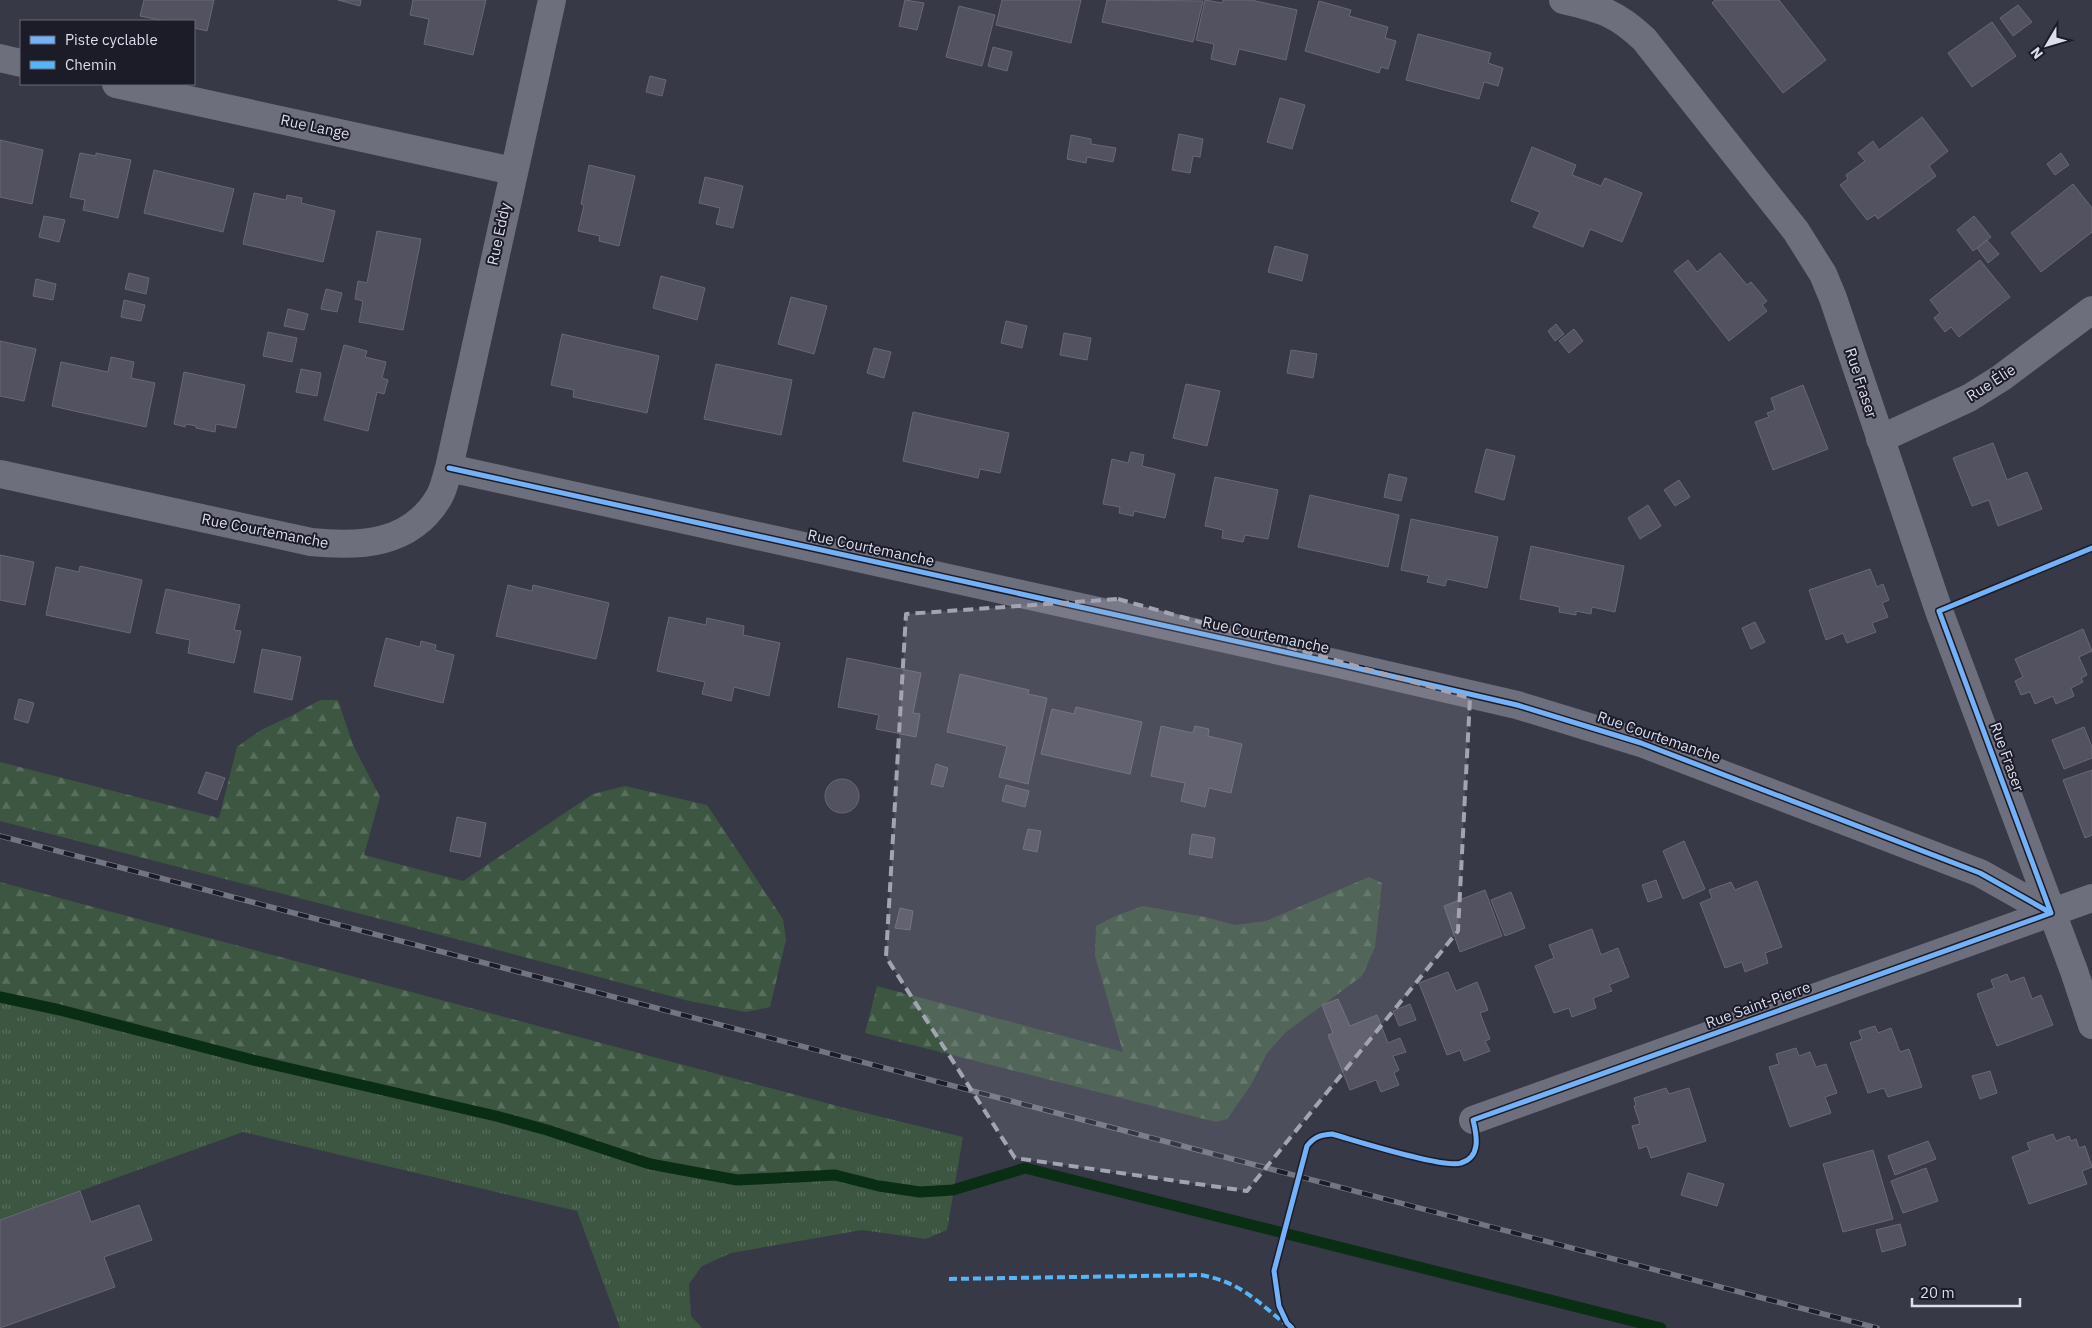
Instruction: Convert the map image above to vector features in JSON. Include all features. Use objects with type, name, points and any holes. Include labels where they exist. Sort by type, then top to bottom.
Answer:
[{"type":"street","name":"Rue Eddy","points":[[449,468],[552,0]]},
{"type":"street","name":"Rue Fraser","points":[[1563,0],[1593,7],[1613,7],[1644,40],[1809,250],[1823,274],[1833,298],[1939,611],[2074,971],[2092,1025]]},
{"type":"street","points":[[0,58],[20,63]]},
{"type":"street","name":"Rue Lange","points":[[121,85],[513,171]]},
{"type":"street","name":"Rue Élie","points":[[1880,439],[1969,398],[2001,378],[2092,310]]},
{"type":"street","name":"Rue Courtemanche","points":[[0,474],[283,537],[342,545],[372,543],[392,537],[411,527],[426,514],[440,496],[449,468],[1526,707],[1642,743],[1980,873],[2051,913]]},
{"type":"street","name":"Rue Saint-Pierre","points":[[1473,1120],[2092,898]]},
{"type":"highlighted area","points":[[1118,599],[1470,698],[1458,931],[1247,1191],[1015,1158],[886,957],[906,614]]},
{"type":"green space","points":[[320,700],[338,700],[353,745],[380,797],[364,855],[463,881],[593,794],[625,786],[707,805],[783,919],[786,940],[770,1007],[746,1012],[689,1001],[0,821],[0,762],[219,818],[237,747],[261,730]]},
{"type":"green space","points":[[1369,877],[1382,883],[1375,947],[1362,976],[1286,1032],[1267,1053],[1251,1085],[1227,1119],[1216,1122],[865,1033],[877,986],[1123,1052],[1095,956],[1096,926],[1115,916],[1143,906],[1205,917],[1235,925],[1266,921]]},
{"type":"green space","points":[[0,882],[841,1107],[835,1175],[737,1180],[650,1164],[547,1130],[496,1116],[253,1060],[60,1010],[0,997]]},
{"type":"green space","points":[[0,997],[60,1010],[253,1060],[496,1116],[547,1130],[650,1164],[737,1180],[834,1175],[841,1107],[963,1137],[947,1230],[926,1239],[862,1230],[731,1253],[702,1266],[689,1284],[691,1316],[702,1328],[620,1328],[577,1211],[243,1132],[0,1220]]},
{"type":"building","points":[[144,0],[214,0],[207,31],[195,28],[195,20],[160,20],[140,16]]},
{"type":"building","points":[[338,0],[361,0],[360,6]]},
{"type":"building","points":[[413,0],[486,0],[473,55],[424,44],[429,19],[410,15]]},
{"type":"building","points":[[905,0],[924,3],[917,30],[899,26]]},
{"type":"building","points":[[1002,0],[1081,0],[1071,43],[996,25]]},
{"type":"building","points":[[1107,0],[1203,1],[1193,42],[1102,22]]},
{"type":"building","points":[[1205,0],[1222,3],[1223,0],[1251,0],[1297,10],[1286,60],[1239,49],[1235,65],[1211,59],[1214,44],[1196,40]]},
{"type":"building","points":[[1715,0],[1779,0],[1826,60],[1783,93],[1712,3]]},
{"type":"building","points":[[1319,1],[1351,10],[1349,16],[1388,27],[1385,38],[1396,41],[1388,69],[1381,67],[1379,73],[1305,51]]},
{"type":"building","points":[[2018,5],[2032,22],[2013,36],[2000,18]]},
{"type":"building","points":[[959,6],[995,15],[982,66],[946,57]]},
{"type":"building","points":[[1992,22],[2016,56],[1972,87],[1948,53]]},
{"type":"building","points":[[1418,34],[1491,53],[1488,63],[1503,68],[1498,86],[1484,82],[1479,99],[1406,80]]},
{"type":"building","points":[[993,47],[1012,52],[1007,71],[988,66]]},
{"type":"building","points":[[650,76],[666,80],[662,96],[646,92]]},
{"type":"building","points":[[1280,98],[1305,105],[1292,149],[1267,142]]},
{"type":"building","points":[[1922,117],[1948,151],[1929,166],[1936,176],[1878,219],[1875,215],[1867,220],[1840,185],[1848,179],[1846,175],[1865,161],[1858,153],[1873,141],[1879,150]]},
{"type":"building","points":[[1179,134],[1203,139],[1200,157],[1193,156],[1190,173],[1172,170]]},
{"type":"building","points":[[1071,135],[1091,139],[1091,144],[1116,148],[1113,162],[1087,157],[1086,163],[1067,159]]},
{"type":"building","points":[[0,140],[43,150],[32,204],[0,197]]},
{"type":"building","points":[[1532,147],[1576,165],[1572,175],[1601,186],[1605,178],[1642,193],[1622,242],[1590,229],[1583,247],[1533,227],[1540,212],[1511,201]]},
{"type":"building","points":[[80,153],[96,156],[96,153],[131,160],[118,218],[83,210],[85,200],[70,197]]},
{"type":"building","points":[[2061,153],[2069,165],[2055,175],[2047,164]]},
{"type":"building","points":[[589,165],[635,176],[619,246],[599,241],[600,236],[578,231],[584,205],[581,204]]},
{"type":"building","points":[[154,170],[234,189],[223,232],[144,213]]},
{"type":"building","points":[[705,177],[743,186],[733,228],[716,224],[720,208],[699,203]]},
{"type":"building","points":[[2073,184],[2092,208],[2092,232],[2041,272],[2011,233]]},
{"type":"building","points":[[254,193],[286,200],[287,195],[302,198],[301,203],[335,211],[323,262],[243,244]]},
{"type":"building","points":[[44,216],[65,220],[59,242],[39,237]]},
{"type":"building","points":[[1974,216],[1991,237],[1973,251],[1957,230]]},
{"type":"building","points":[[377,231],[421,239],[403,330],[359,322],[363,301],[355,299],[358,281],[367,283]]},
{"type":"building","points":[[1987,240],[1999,254],[1988,263],[1977,248]]},
{"type":"building","points":[[1275,246],[1308,255],[1302,281],[1268,272]]},
{"type":"building","points":[[1720,253],[1747,285],[1751,282],[1767,301],[1762,305],[1767,311],[1729,341],[1674,271],[1688,260],[1697,272]]},
{"type":"building","points":[[1980,260],[2010,297],[1959,337],[1951,327],[1945,332],[1934,318],[1940,313],[1930,300]]},
{"type":"building","points":[[129,273],[149,278],[146,294],[125,289]]},
{"type":"building","points":[[661,276],[705,288],[697,320],[653,308]]},
{"type":"building","points":[[36,279],[56,284],[53,300],[33,296]]},
{"type":"building","points":[[326,289],[342,293],[337,312],[321,309]]},
{"type":"building","points":[[791,297],[827,306],[814,354],[778,344]]},
{"type":"building","points":[[124,300],[145,305],[141,321],[121,317]]},
{"type":"building","points":[[288,309],[308,314],[304,330],[284,326]]},
{"type":"building","points":[[1006,321],[1027,326],[1022,348],[1001,343]]},
{"type":"building","points":[[1556,324],[1564,334],[1555,341],[1548,331]]},
{"type":"building","points":[[1574,329],[1583,341],[1569,353],[1559,341]]},
{"type":"building","points":[[268,332],[297,338],[292,362],[263,356]]},
{"type":"building","points":[[1064,333],[1091,338],[1087,360],[1060,355]]},
{"type":"building","points":[[562,334],[659,356],[647,413],[573,397],[574,390],[551,385]]},
{"type":"building","points":[[0,341],[36,349],[24,401],[0,396]]},
{"type":"building","points":[[344,345],[367,351],[365,357],[386,362],[382,378],[388,380],[384,394],[377,392],[368,431],[324,420]]},
{"type":"building","points":[[874,348],[891,352],[884,378],[867,373]]},
{"type":"building","points":[[1291,350],[1317,354],[1313,378],[1287,373]]},
{"type":"building","points":[[111,357],[134,362],[131,378],[155,383],[146,427],[52,406],[61,362],[108,372]]},
{"type":"building","points":[[716,364],[792,380],[781,435],[704,419]]},
{"type":"building","points":[[301,369],[321,373],[317,396],[296,392]]},
{"type":"building","points":[[184,372],[245,385],[236,428],[216,424],[215,432],[186,424],[185,427],[174,424]]},
{"type":"building","points":[[1186,384],[1220,391],[1207,446],[1173,438]]},
{"type":"building","points":[[1803,385],[1828,449],[1773,470],[1755,422],[1769,417],[1767,413],[1775,410],[1771,398]]},
{"type":"building","points":[[913,412],[1009,433],[1000,473],[980,469],[978,478],[903,461]]},
{"type":"building","points":[[1993,443],[2007,480],[2027,472],[2042,509],[1998,526],[1989,500],[1972,506],[1953,458]]},
{"type":"building","points":[[1486,449],[1515,456],[1504,500],[1475,492]]},
{"type":"building","points":[[1131,452],[1144,455],[1142,466],[1175,474],[1165,518],[1134,511],[1133,516],[1119,513],[1120,507],[1103,504],[1112,459],[1128,463]]},
{"type":"building","points":[[1389,474],[1407,478],[1401,501],[1384,497]]},
{"type":"building","points":[[1215,477],[1278,490],[1268,539],[1245,535],[1243,542],[1222,538],[1223,530],[1205,526]]},
{"type":"building","points":[[1679,480],[1690,497],[1675,506],[1664,490]]},
{"type":"building","points":[[1310,495],[1399,515],[1388,567],[1298,547]]},
{"type":"building","points":[[1648,505],[1661,526],[1640,539],[1628,518]]},
{"type":"building","points":[[1411,519],[1498,537],[1487,588],[1447,579],[1445,586],[1427,582],[1429,576],[1401,570]]},
{"type":"building","points":[[1531,546],[1624,566],[1615,612],[1592,607],[1591,614],[1576,611],[1576,615],[1559,612],[1560,607],[1520,599]]},
{"type":"building","points":[[0,555],[34,562],[25,605],[0,600]]},
{"type":"building","points":[[80,566],[142,580],[130,633],[46,615],[56,567],[79,572]]},
{"type":"building","points":[[1870,569],[1877,587],[1883,584],[1889,600],[1882,603],[1888,617],[1872,623],[1876,632],[1847,643],[1843,633],[1826,640],[1809,590]]},
{"type":"building","points":[[508,585],[532,591],[533,585],[609,603],[596,659],[496,636]]},
{"type":"building","points":[[166,589],[240,605],[234,630],[241,631],[234,663],[188,653],[190,640],[156,633]]},
{"type":"building","points":[[669,617],[706,625],[707,618],[744,626],[743,635],[780,643],[769,696],[734,687],[731,701],[702,694],[705,682],[657,671]]},
{"type":"building","points":[[1755,622],[1765,642],[1751,649],[1742,628]]},
{"type":"building","points":[[2083,629],[2092,651],[2079,657],[2087,675],[2081,678],[2083,682],[2071,688],[2074,696],[2056,704],[2053,696],[2035,704],[2030,692],[2021,695],[2015,681],[2023,677],[2015,659]]},
{"type":"building","points":[[386,638],[420,647],[421,641],[436,645],[435,650],[454,655],[443,703],[374,686]]},
{"type":"building","points":[[262,649],[301,657],[292,700],[254,692]]},
{"type":"building","points":[[847,658],[921,673],[913,713],[920,714],[916,737],[876,729],[879,715],[838,707]]},
{"type":"building","points":[[960,674],[1029,690],[1028,694],[1047,698],[1028,784],[999,777],[1007,746],[947,732]]},
{"type":"building","points":[[19,699],[34,703],[28,723],[14,719]]},
{"type":"building","points":[[1076,707],[1142,722],[1130,774],[1041,754],[1052,709],[1074,714]]},
{"type":"building","points":[[1161,726],[1193,733],[1195,726],[1209,729],[1208,736],[1242,744],[1231,793],[1209,788],[1205,807],[1181,801],[1185,783],[1151,776]]},
{"type":"building","points":[[2084,727],[2092,747],[2092,758],[2064,769],[2052,740]]},
{"type":"building","points":[[936,764],[948,768],[943,787],[931,784]]},
{"type":"building","points":[[2092,770],[2092,835],[2085,838],[2063,780]]},
{"type":"building","points":[[206,772],[225,778],[217,800],[198,793]]},
{"type":"building","points":[[842,779],[854,784],[859,796],[854,808],[842,813],[830,808],[825,796],[830,784]]},
{"type":"building","points":[[1006,785],[1029,791],[1025,807],[1002,801]]},
{"type":"building","points":[[457,817],[486,823],[480,857],[450,851]]},
{"type":"building","points":[[1028,829],[1041,831],[1037,852],[1023,849]]},
{"type":"building","points":[[1192,834],[1215,838],[1212,858],[1189,854]]},
{"type":"building","points":[[1684,841],[1705,889],[1683,899],[1663,851]]},
{"type":"building","points":[[1656,880],[1662,897],[1648,902],[1642,885]]},
{"type":"building","points":[[1757,881],[1782,947],[1765,953],[1768,963],[1745,972],[1742,962],[1725,968],[1700,903],[1712,898],[1709,890],[1731,882],[1735,890]]},
{"type":"building","points":[[1485,890],[1502,936],[1460,952],[1444,906]]},
{"type":"building","points":[[1511,892],[1525,928],[1505,936],[1491,900]]},
{"type":"building","points":[[900,908],[913,911],[910,930],[895,928]]},
{"type":"building","points":[[1592,929],[1601,955],[1618,948],[1629,977],[1609,985],[1612,991],[1593,998],[1596,1008],[1572,1017],[1569,1008],[1554,1013],[1535,966],[1554,958],[1549,945]]},
{"type":"building","points":[[1448,972],[1456,991],[1477,982],[1488,1010],[1480,1013],[1490,1039],[1485,1041],[1490,1051],[1464,1061],[1460,1050],[1447,1055],[1419,983]]},
{"type":"building","points":[[2007,974],[2010,982],[2024,977],[2032,999],[2041,995],[2053,1025],[1997,1046],[1977,994],[1994,988],[1991,980]]},
{"type":"building","points":[[1338,999],[1350,1026],[1377,1015],[1388,1043],[1400,1038],[1406,1052],[1393,1056],[1399,1070],[1394,1073],[1399,1085],[1381,1092],[1376,1080],[1350,1090],[1328,1035],[1333,1033],[1322,1005]]},
{"type":"building","points":[[1410,1004],[1416,1020],[1399,1026],[1393,1011]]},
{"type":"building","points":[[1875,1026],[1878,1033],[1891,1028],[1900,1052],[1909,1049],[1922,1087],[1888,1097],[1884,1088],[1868,1093],[1850,1043],[1862,1039],[1859,1031]]},
{"type":"building","points":[[1796,1048],[1799,1056],[1810,1052],[1816,1067],[1826,1064],[1837,1093],[1825,1097],[1831,1113],[1790,1127],[1769,1067],[1779,1064],[1776,1054]]},
{"type":"building","points":[[1990,1071],[1997,1093],[1980,1099],[1972,1076]]},
{"type":"building","points":[[1666,1088],[1669,1094],[1689,1088],[1706,1141],[1651,1158],[1647,1146],[1639,1149],[1632,1126],[1640,1124],[1634,1106],[1636,1105],[1634,1098]]},
{"type":"building","points":[[2053,1134],[2056,1141],[2069,1136],[2071,1141],[2076,1139],[2079,1148],[2085,1146],[2092,1167],[2082,1171],[2087,1184],[2029,1204],[2012,1157],[2030,1150],[2027,1143]]},
{"type":"building","points":[[1928,1141],[1936,1159],[1895,1175],[1888,1156]]},
{"type":"building","points":[[1873,1150],[1893,1219],[1843,1232],[1823,1164]]},
{"type":"building","points":[[1926,1168],[1938,1201],[1903,1213],[1891,1181]]},
{"type":"building","points":[[1688,1173],[1724,1184],[1717,1206],[1681,1195]]},
{"type":"building","points":[[80,1191],[91,1222],[139,1205],[152,1240],[104,1257],[115,1287],[0,1328],[0,1220]]},
{"type":"building","points":[[1900,1224],[1906,1245],[1882,1252],[1876,1230]]},
{"type":"waterway","points":[[0,997],[60,1010],[253,1060],[496,1116],[547,1130],[650,1164],[737,1180],[835,1175],[879,1186],[920,1192],[953,1190],[1025,1168],[1661,1328]]},
{"type":"railway","points":[[0,836],[1877,1328]]},
{"type":"marked path","points":[[949,1279],[1201,1275],[1236,1287],[1255,1299],[1284,1323]]},
{"type":"cycle path","points":[[449,468],[1517,705],[1641,743],[1980,873],[2051,913]]},
{"type":"cycle path","points":[[2051,913],[1939,611],[2092,548]]},
{"type":"cycle path","points":[[1292,1328],[1287,1323],[1279,1306],[1274,1271],[1307,1146],[1312,1140],[1332,1134],[1419,1158],[1451,1164],[1461,1163],[1472,1156],[1475,1151],[1476,1133],[1473,1120],[2051,913]]}]
